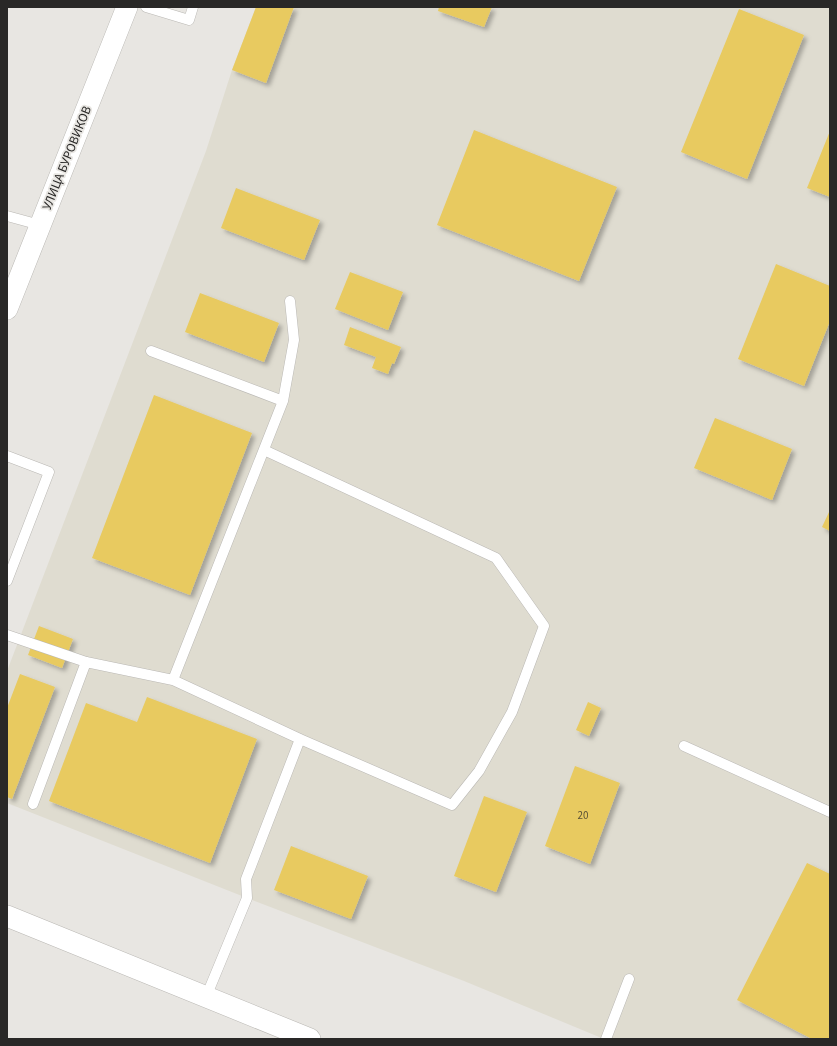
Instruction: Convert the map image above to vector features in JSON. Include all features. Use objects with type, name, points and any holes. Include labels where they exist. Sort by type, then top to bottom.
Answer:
[{"type":"street","name":"УЛИЦА БУРОВИКОВ","points":[[7,309],[127,7]]},
{"type":"street","points":[[7,916],[310,1039]]},
{"type":"lane","points":[[146,7],[189,20],[194,7]]},
{"type":"lane","points":[[7,216],[40,225]]},
{"type":"lane","points":[[173,680],[283,401],[294,340],[290,301]]},
{"type":"lane","points":[[151,351],[283,401]]},
{"type":"lane","points":[[7,635],[86,662],[173,680],[452,805],[480,771],[512,712],[544,626],[496,558],[264,450]]},
{"type":"lane","points":[[7,456],[49,472],[7,582]]},
{"type":"lane","points":[[33,804],[86,662]]},
{"type":"lane","points":[[206,997],[247,898],[246,879],[300,738]]},
{"type":"lane","points":[[684,746],[830,812]]},
{"type":"lane","points":[[606,1039],[629,979]]},
{"type":"shaded area","points":[[256,7],[830,7],[830,1039],[604,1039],[464,981],[247,898],[7,803],[7,671],[206,151],[232,70]]},
{"type":"building","points":[[256,7],[294,7],[266,83],[232,70]]},
{"type":"building","points":[[439,7],[492,7],[484,27],[438,11]]},
{"type":"building","points":[[739,9],[804,35],[747,179],[681,152]]},
{"type":"building","points":[[474,130],[617,187],[579,281],[437,225]]},
{"type":"building","points":[[830,131],[830,197],[807,188]]},
{"type":"building","points":[[236,188],[320,220],[304,260],[221,228]]},
{"type":"building","points":[[776,264],[830,286],[830,321],[804,386],[738,359]]},
{"type":"building","points":[[350,272],[403,292],[388,330],[335,309]]},
{"type":"building","points":[[200,293],[279,323],[264,362],[185,332]]},
{"type":"building","points":[[350,327],[401,347],[388,374],[372,368],[376,357],[344,345]]},
{"type":"building","points":[[154,395],[252,433],[190,595],[92,558]]},
{"type":"building","points":[[715,418],[792,449],[772,500],[694,468]]},
{"type":"building","points":[[830,510],[830,531],[822,527]]},
{"type":"building","points":[[39,626],[73,639],[62,668],[28,655]]},
{"type":"building","points":[[20,674],[55,687],[12,799],[7,797],[7,708]]},
{"type":"building","points":[[147,697],[257,739],[210,863],[49,801],[86,703],[137,722]]},
{"type":"building","points":[[588,702],[601,708],[589,736],[576,730]]},
{"type":"building","points":[[575,766],[620,783],[590,864],[545,846]]},
{"type":"building","points":[[484,796],[527,812],[496,892],[454,876]]},
{"type":"building","points":[[291,846],[368,876],[351,919],[274,890]]},
{"type":"building","points":[[807,863],[830,874],[830,1039],[812,1039],[737,1000]]}]
